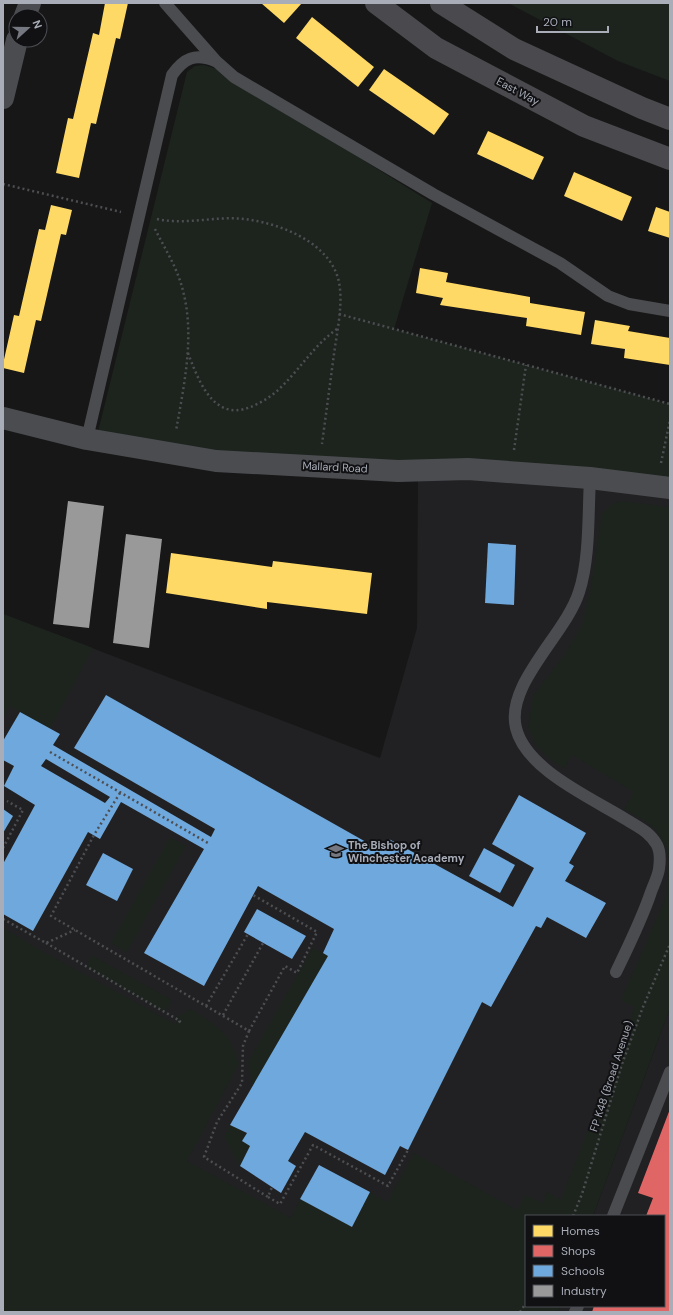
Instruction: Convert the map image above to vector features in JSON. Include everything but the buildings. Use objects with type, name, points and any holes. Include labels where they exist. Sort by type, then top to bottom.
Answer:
[{"type":"street","name":"East Way","points":[[376,3],[443,51],[584,126],[670,159]]},
{"type":"street","points":[[441,3],[514,49],[642,108],[670,119]]},
{"type":"street","points":[[3,98],[15,48]]},
{"type":"street","name":"Mallard Road","points":[[3,418],[87,439],[216,461],[398,471],[468,469],[590,478],[670,488]]},
{"type":"lane","points":[[165,3],[216,61],[241,81],[433,194],[560,263],[608,296],[629,304],[670,311]]},
{"type":"lane","points":[[87,439],[145,217],[172,75],[179,65],[191,58],[203,56],[216,61]]},
{"type":"lane","points":[[590,478],[586,552],[579,592],[558,631],[521,689],[515,706],[516,728],[523,746],[532,759],[573,788],[644,830],[657,845],[659,870],[645,910],[616,972]]},
{"type":"lane","points":[[613,1215],[670,1072]]},
{"type":"path","points":[[3,184],[165,221],[250,219],[272,224],[298,236],[316,247],[329,260],[338,275],[340,292],[340,314],[319,467]]},
{"type":"path","points":[[145,217],[183,289],[188,316],[187,351],[183,392],[172,454]]},
{"type":"path","points":[[340,314],[670,404]]},
{"type":"path","points":[[187,351],[196,374],[206,393],[218,406],[233,411],[246,410],[277,392],[312,350],[338,329]]},
{"type":"path","points":[[513,457],[526,365]]},
{"type":"path","points":[[661,463],[670,420]]},
{"type":"path","points":[[50,752],[208,843]]},
{"type":"path","points":[[120,793],[94,835],[51,916],[249,1031]]},
{"type":"path","points":[[3,848],[23,810],[7,801]]},
{"type":"path","points":[[253,895],[317,932],[297,973],[285,966],[249,1031],[243,1046],[242,1083],[217,1122],[204,1157],[280,1204],[313,1145],[388,1186],[408,1150]]},
{"type":"path","points":[[3,919],[180,1021],[177,1025]]},
{"type":"path","points":[[46,943],[75,930]]},
{"type":"path","points":[[206,1006],[248,934]]},
{"type":"path","points":[[223,1015],[263,943]]},
{"type":"path","name":"FP K48 (Broad Avenue)","points":[[573,1215],[582,1194],[622,1064],[643,1007],[670,944]]},
{"type":"path","points":[[268,1197],[272,1188]]},
{"type":"shaded area","points":[[508,3],[670,3],[670,81],[618,61]]},
{"type":"shaded area","points":[[204,65],[217,69],[432,203],[394,329],[670,404],[670,488],[398,471],[96,440],[187,72],[195,66]]},
{"type":"shaded area","name":"The Bishop of Winchester Academy","points":[[418,470],[670,488],[670,944],[571,1215],[525,1215],[520,1312],[3,1312],[3,614],[380,758],[417,628]]},
{"type":"shaded area","points":[[622,501],[670,507],[670,1008],[593,1215],[525,1215],[525,1307],[560,1307],[558,1312],[3,1312],[3,928],[177,1025],[175,1018],[191,1009],[222,1031],[231,1044],[239,1064],[187,1161],[291,1218],[300,1199],[352,1226],[370,1192],[387,1202],[414,1153],[517,1210],[526,1195],[542,1203],[547,1192],[561,1200],[635,1007],[621,1000],[666,897],[669,860],[664,843],[655,829],[642,819],[624,809],[634,792],[572,755],[564,768],[552,761],[536,745],[528,727],[533,696],[565,654],[582,625],[591,586],[602,514],[612,504]]},
{"type":"shaded area","points":[[3,614],[93,648],[50,729],[10,706],[3,720]]},
{"type":"shaded area","points":[[170,837],[186,846],[127,952],[111,943]]},
{"type":"shaded area","points":[[313,948],[328,956],[253,1087],[248,1062]]},
{"type":"shaded area","points":[[91,955],[172,1000],[165,1012],[87,967]]},
{"type":"shaded area","points":[[670,1008],[670,1312],[558,1312],[560,1307],[665,1307],[665,1215],[593,1215]]},
{"type":"shaded area","points":[[230,1125],[247,1133],[242,1141],[250,1146],[240,1166],[224,1137]]},
{"type":"place","name":"The Bishop of Winchester Academy","points":[[336,851]]}]
